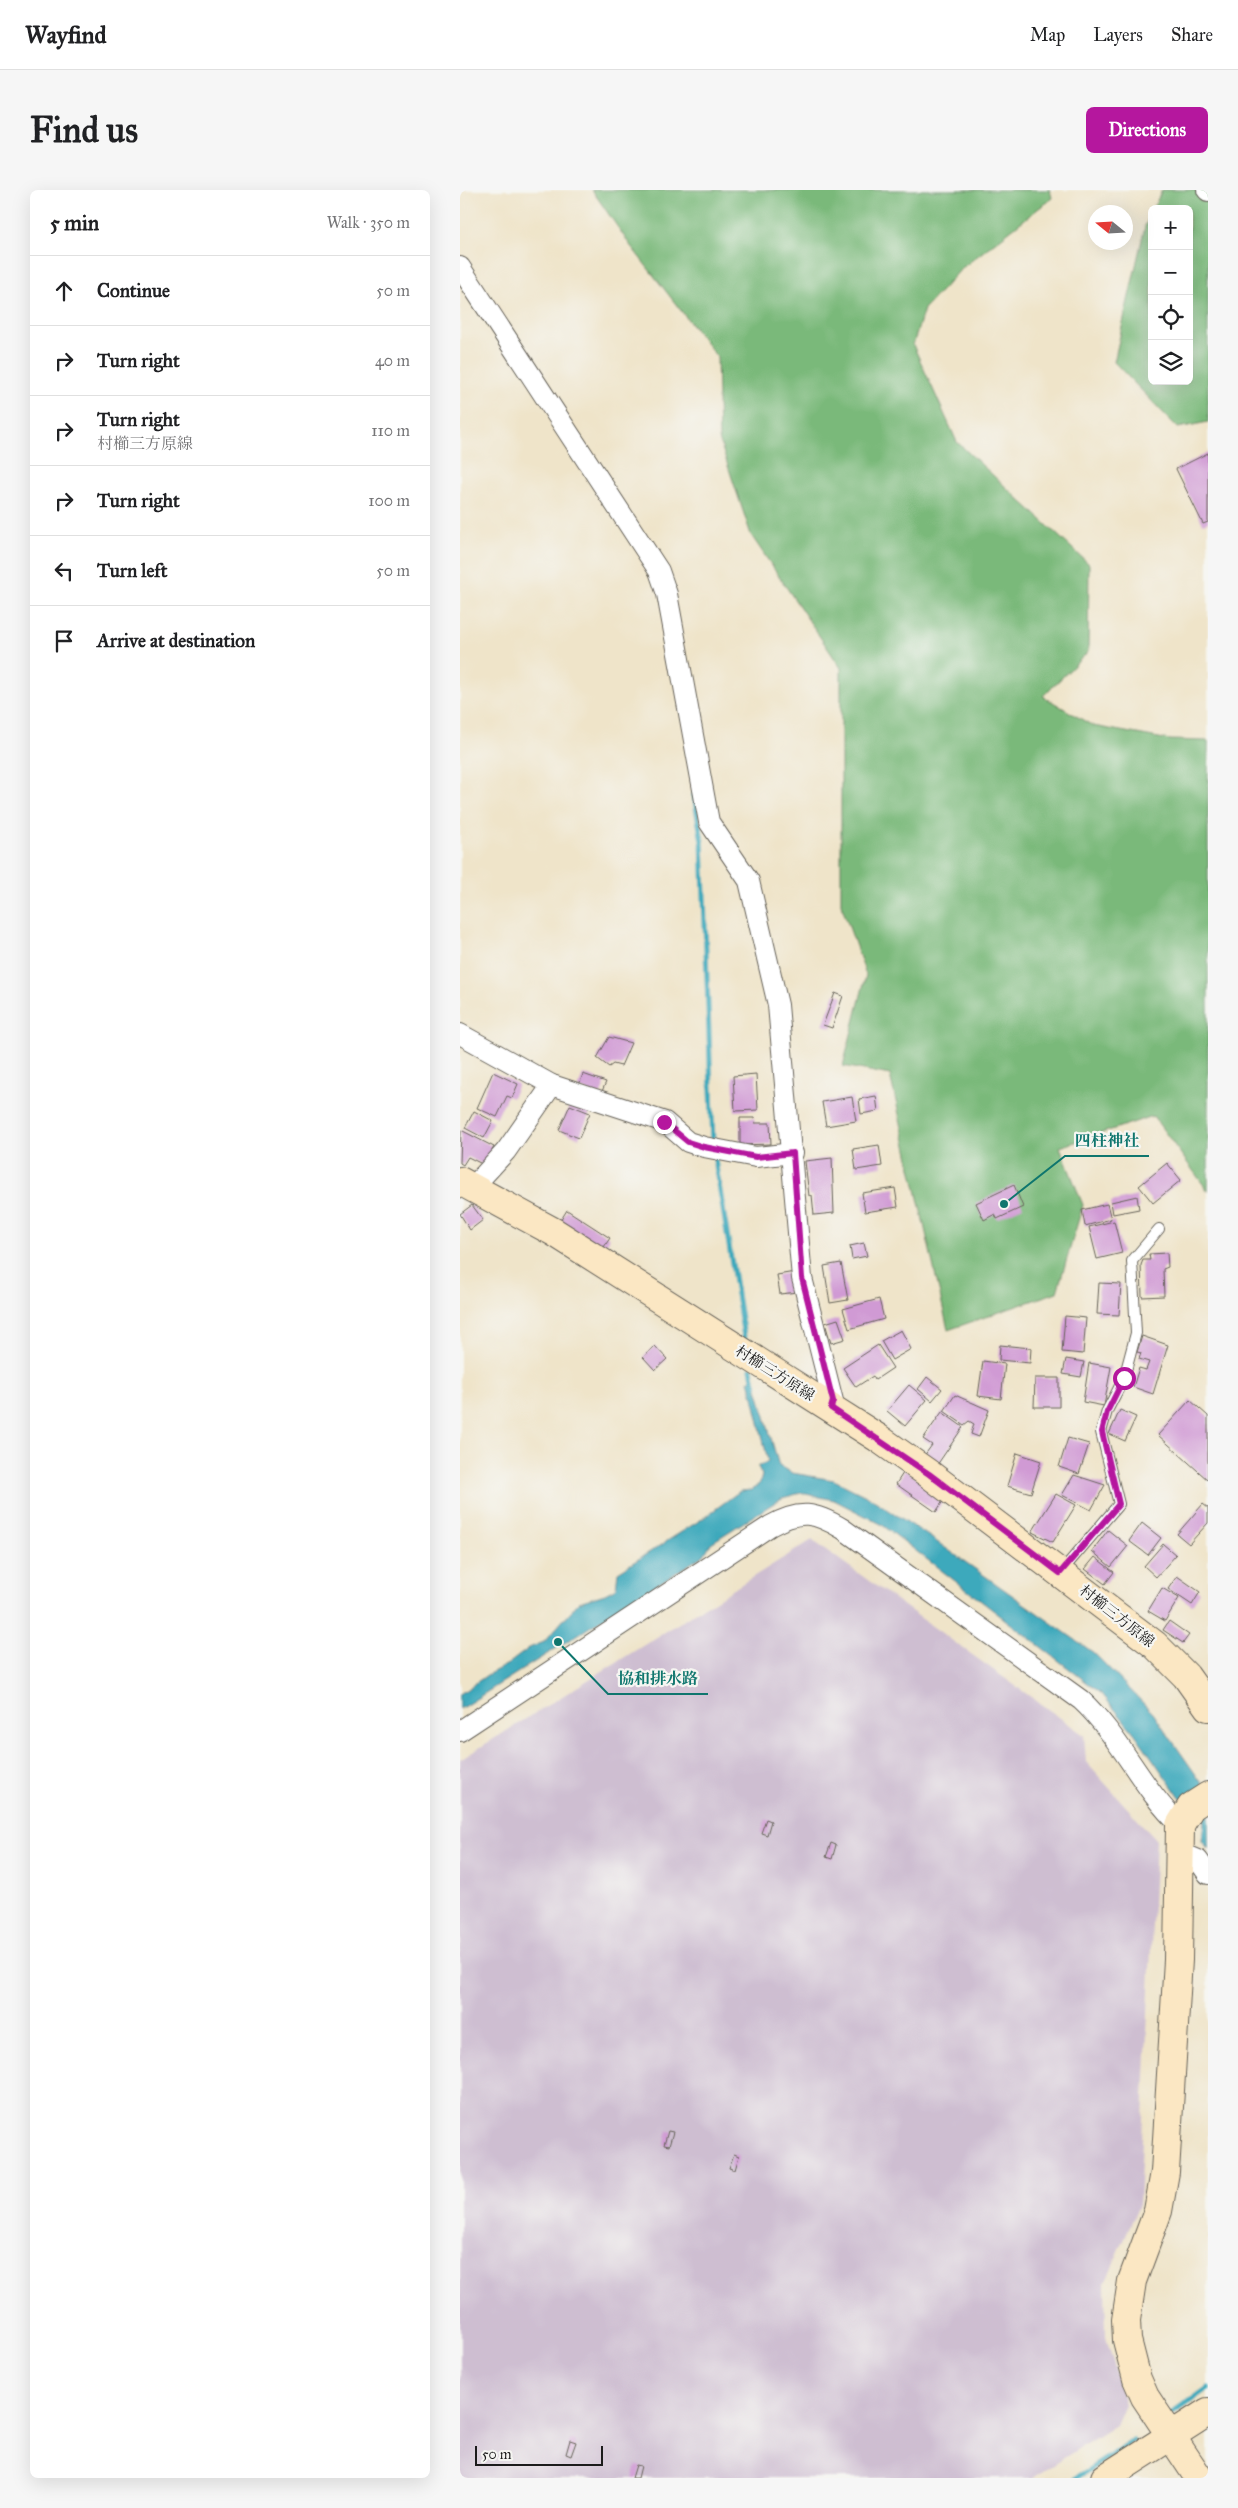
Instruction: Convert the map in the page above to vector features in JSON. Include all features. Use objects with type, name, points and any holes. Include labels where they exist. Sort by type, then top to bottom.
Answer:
[{"type":"main road","name":"村櫛三方原線","points":[[464,1184],[554,1232],[831,1408],[929,1474],[1166,1655],[1186,1676],[1208,1707]]},
{"type":"main road","points":[[1193,1809],[1179,1852],[1178,1960],[1166,2172],[1158,2210],[1132,2281],[1126,2320],[1131,2360],[1145,2397],[1198,2478]]},
{"type":"main road","points":[[1105,2478],[1208,2412]]},
{"type":"street","points":[[460,266],[659,572],[667,594],[709,822],[749,881],[778,1005],[793,1153],[802,1278],[833,1401],[831,1408]]},
{"type":"street","points":[[460,1034],[552,1085],[664,1122],[688,1142],[756,1157],[793,1153]]},
{"type":"street","points":[[464,1184],[506,1151],[552,1085]]},
{"type":"street","points":[[460,1731],[770,1526],[794,1515],[806,1514],[830,1522],[843,1529],[1081,1700],[1099,1720],[1165,1811],[1193,1809]]},
{"type":"street","points":[[1179,1852],[1198,1860],[1208,1874]]},
{"type":"lane","points":[[1060,1573],[1119,1504],[1102,1432],[1107,1412],[1124,1378],[1136,1333],[1132,1261],[1159,1229]]},
{"type":"shaded area","points":[[812,1540],[1084,1735],[1086,1762],[1156,1840],[1139,2205],[1105,2283],[1106,2337],[1125,2404],[1116,2425],[1032,2478],[460,2478],[460,1760]]},
{"type":"green space","points":[[592,190],[1050,190],[1052,198],[962,268],[924,309],[913,345],[957,442],[1089,564],[1088,652],[1043,696],[1093,726],[1170,740],[1208,741],[1208,1191],[1153,1116],[1060,1147],[1083,1205],[1057,1292],[948,1330],[890,1075],[843,1066],[866,975],[841,904],[841,668],[751,535],[719,439],[717,357],[630,245]]},
{"type":"green space","points":[[1162,190],[1208,190],[1208,422],[1178,428],[1114,362],[1145,226],[1148,220],[1148,385],[1193,385],[1193,205],[1155,205]]},
{"type":"water","points":[[749,1380],[755,1381],[779,1466],[792,1473],[834,1480],[872,1499],[930,1537],[1094,1653],[1153,1713],[1208,1792],[1208,1849],[1202,1841],[1204,1822],[1201,1817],[1204,1815],[1180,1798],[1135,1734],[1102,1694],[881,1524],[834,1500],[801,1493],[782,1498],[711,1543],[704,1555],[460,1709],[460,1694],[487,1675],[508,1664],[529,1648],[544,1642],[579,1602],[605,1594],[616,1588],[618,1572],[702,1519],[740,1491],[752,1490],[760,1483],[762,1475],[758,1467],[768,1461]]},
{"type":"building","points":[[1208,453],[1208,522],[1203,524],[1176,469]]},
{"type":"building","points":[[835,993],[843,996],[832,1028],[823,1025]]},
{"type":"building","points":[[609,1037],[631,1043],[621,1066],[613,1064],[609,1067],[597,1058]]},
{"type":"building","points":[[493,1072],[518,1084],[512,1098],[507,1096],[497,1117],[477,1108]]},
{"type":"building","points":[[583,1074],[606,1082],[600,1096],[578,1088]]},
{"type":"building","points":[[756,1074],[758,1110],[735,1111],[733,1076]]},
{"type":"building","points":[[876,1096],[878,1111],[861,1114],[859,1099]]},
{"type":"building","points":[[852,1097],[856,1121],[826,1126],[822,1102]]},
{"type":"building","points":[[570,1105],[590,1113],[579,1138],[559,1130]]},
{"type":"building","points":[[474,1111],[493,1121],[484,1138],[465,1128]]},
{"type":"building","points":[[740,1118],[754,1118],[755,1123],[770,1123],[771,1144],[740,1145]]},
{"type":"building","points":[[461,1130],[494,1147],[484,1165],[468,1157],[463,1165],[460,1163]]},
{"type":"building","points":[[879,1145],[882,1166],[856,1170],[853,1149]]},
{"type":"building","points":[[832,1158],[834,1213],[814,1215],[812,1195],[809,1196],[805,1161]]},
{"type":"building","points":[[1167,1163],[1181,1180],[1153,1203],[1139,1186]]},
{"type":"building","points":[[1014,1185],[1023,1207],[997,1219],[995,1214],[984,1220],[976,1203]]},
{"type":"building","points":[[895,1188],[898,1207],[865,1212],[862,1193]]},
{"type":"building","points":[[1137,1196],[1139,1209],[1113,1214],[1111,1202]]},
{"type":"building","points":[[1107,1204],[1111,1219],[1085,1226],[1082,1210]]},
{"type":"building","points":[[472,1205],[483,1220],[470,1230],[460,1214]]},
{"type":"building","points":[[567,1210],[610,1238],[602,1250],[559,1223]]},
{"type":"building","points":[[1114,1221],[1122,1253],[1097,1259],[1089,1227]]},
{"type":"building","points":[[864,1243],[867,1256],[852,1259],[850,1246]]},
{"type":"building","points":[[1167,1253],[1168,1267],[1163,1269],[1164,1296],[1142,1297],[1141,1265],[1143,1260],[1150,1260],[1149,1254]]},
{"type":"building","points":[[841,1263],[848,1300],[830,1303],[824,1266]]},
{"type":"building","points":[[795,1272],[798,1292],[780,1294],[777,1275]]},
{"type":"building","points":[[1099,1283],[1121,1284],[1119,1315],[1097,1314]]},
{"type":"building","points":[[879,1299],[884,1319],[849,1329],[843,1309]]},
{"type":"building","points":[[1065,1316],[1086,1318],[1083,1354],[1062,1352]]},
{"type":"building","points":[[838,1319],[845,1339],[831,1343],[825,1323]]},
{"type":"building","points":[[901,1330],[911,1349],[892,1360],[881,1341]]},
{"type":"building","points":[[1142,1336],[1168,1345],[1153,1394],[1133,1387],[1139,1368],[1146,1370],[1149,1362],[1139,1359],[1141,1353],[1137,1352]]},
{"type":"building","points":[[878,1345],[893,1368],[875,1380],[873,1376],[856,1387],[843,1368]]},
{"type":"building","points":[[1000,1345],[1031,1348],[1030,1363],[999,1360]]},
{"type":"building","points":[[655,1346],[667,1359],[655,1370],[643,1357]]},
{"type":"building","points":[[1066,1359],[1084,1362],[1081,1377],[1063,1374]]},
{"type":"building","points":[[983,1361],[1005,1364],[1001,1399],[978,1396]]},
{"type":"building","points":[[1089,1363],[1111,1367],[1104,1406],[1083,1402]]},
{"type":"building","points":[[927,1377],[942,1389],[932,1401],[918,1389]]},
{"type":"building","points":[[1035,1378],[1059,1378],[1059,1407],[1034,1407]]},
{"type":"building","points":[[909,1385],[927,1400],[905,1426],[887,1411]]},
{"type":"building","points":[[955,1395],[989,1410],[979,1437],[971,1434],[974,1424],[969,1421],[964,1425],[944,1411]]},
{"type":"building","points":[[1190,1400],[1208,1416],[1208,1480],[1158,1435]]},
{"type":"building","points":[[1120,1410],[1136,1417],[1125,1441],[1109,1434]]},
{"type":"building","points":[[942,1412],[963,1427],[937,1465],[924,1456],[932,1445],[923,1439]]},
{"type":"building","points":[[1068,1438],[1089,1444],[1079,1474],[1059,1467]]},
{"type":"building","points":[[1017,1453],[1041,1461],[1031,1493],[1007,1486]]},
{"type":"building","points":[[905,1470],[945,1498],[936,1512],[896,1484]]},
{"type":"building","points":[[1074,1475],[1105,1485],[1091,1510],[1062,1495]]},
{"type":"building","points":[[1056,1494],[1076,1505],[1053,1542],[1032,1532]]},
{"type":"building","points":[[1203,1504],[1208,1508],[1208,1523],[1189,1544],[1177,1534]]},
{"type":"building","points":[[1142,1523],[1161,1538],[1148,1555],[1129,1541]]},
{"type":"building","points":[[1108,1530],[1128,1546],[1111,1567],[1092,1551]]},
{"type":"building","points":[[1163,1544],[1176,1555],[1156,1577],[1144,1566]]},
{"type":"building","points":[[1095,1557],[1114,1572],[1105,1584],[1085,1569]]},
{"type":"building","points":[[1177,1576],[1200,1592],[1192,1605],[1168,1589]]},
{"type":"building","points":[[1162,1588],[1179,1598],[1165,1621],[1148,1611]]},
{"type":"building","points":[[1169,1621],[1189,1635],[1183,1643],[1163,1630]]},
{"type":"building","points":[[766,1819],[771,1821],[767,1835],[761,1833]]},
{"type":"building","points":[[831,1843],[836,1845],[832,1859],[826,1857]]},
{"type":"building","points":[[668,2131],[673,2132],[669,2146],[664,2145]]},
{"type":"building","points":[[734,2154],[739,2156],[735,2170],[729,2168]]},
{"type":"building","points":[[570,2440],[576,2442],[571,2456],[566,2454]]},
{"type":"building","points":[[636,2465],[641,2466],[638,2478],[632,2478]]},
{"type":"waterway","points":[[694,795],[702,841],[713,1143]]},
{"type":"waterway","points":[[714,1154],[745,1343]]},
{"type":"waterway","points":[[751,1369],[755,1387]]},
{"type":"waterway","points":[[1170,2415],[1208,2388]]},
{"type":"waterway","points":[[1076,2478],[1133,2441]]},
{"type":"place","name":"四柱神社","points":[[1004,1204]]},
{"type":"place","name":"協和排水路","points":[[558,1642]]},
{"type":"route","points":[[664,1122],[688,1142],[704,1147],[756,1157],[793,1153],[802,1278],[833,1401],[831,1408],[929,1474],[1060,1573],[1119,1504],[1102,1432],[1107,1412],[1124,1378]]}]
